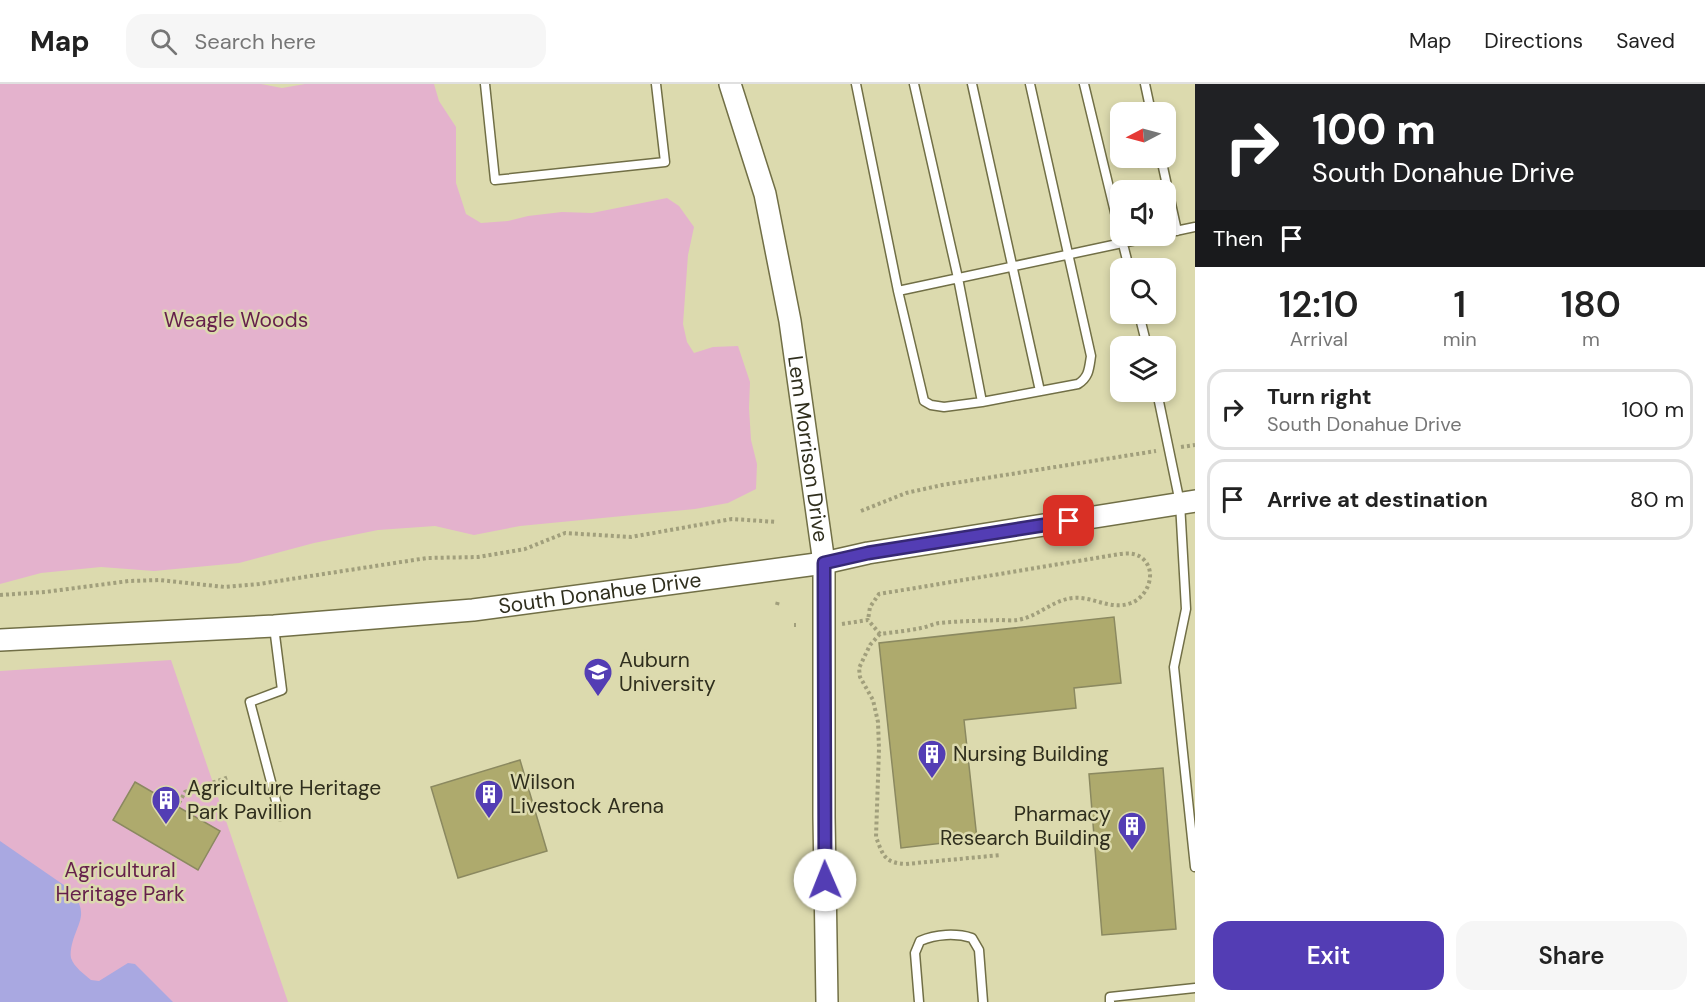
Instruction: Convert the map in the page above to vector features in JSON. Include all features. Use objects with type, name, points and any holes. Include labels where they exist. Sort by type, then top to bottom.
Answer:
[{"type":"street","name":"Lem Morrison Drive","points":[[730,84],[765,194],[781,275],[790,321],[824,563],[827,1002]]},
{"type":"street","name":"South Donahue Drive","points":[[0,640],[274,626],[473,610],[824,563],[868,553],[1188,502]]},
{"type":"lane","points":[[485,84],[495,180],[665,162],[656,84]]},
{"type":"lane","points":[[856,84],[898,291],[924,401],[931,405],[944,407],[1078,384],[1089,373],[1091,357],[1030,84]]},
{"type":"lane","points":[[915,84],[958,278],[982,402]]},
{"type":"lane","points":[[972,84],[1040,392]]},
{"type":"lane","points":[[1084,84],[1110,189]]},
{"type":"lane","points":[[1145,84],[1149,102]]},
{"type":"lane","points":[[1163,168],[1177,231],[1195,227]]},
{"type":"lane","points":[[898,291],[1068,254],[1110,241]]},
{"type":"lane","points":[[1159,402],[1170,448],[1188,502],[1186,609],[1174,667],[1195,867]]},
{"type":"lane","points":[[274,626],[282,690],[250,702],[280,816]]},
{"type":"lane","points":[[919,1002],[915,953],[920,941],[929,937],[961,934],[972,938],[978,950],[982,1002]]},
{"type":"lane","points":[[1101,1002],[1195,988]]},
{"type":"path","points":[[861,511],[906,493],[942,485],[1195,445]]},
{"type":"path","points":[[0,595],[45,592],[129,581],[159,580],[225,586],[259,584],[427,558],[478,557],[525,549],[565,533],[631,537],[732,519],[777,522]]},
{"type":"path","points":[[880,634],[868,620],[870,607],[879,594],[1120,554],[1133,554],[1144,560],[1149,570],[1150,580],[1140,598],[1130,603],[1118,606],[1108,605],[1098,600],[1076,598],[1061,600],[1033,616],[1017,620],[936,624],[880,634],[870,645],[859,668],[860,677],[873,700],[878,722],[876,837],[880,849],[886,858],[895,863],[906,864],[1001,855]]},
{"type":"path","points":[[840,625],[868,620]]},
{"type":"path","points":[[179,803],[186,792],[229,777]]},
{"type":"green space","name":"Weagle Woods","points":[[0,84],[261,84],[282,88],[305,84],[434,84],[439,101],[456,127],[456,183],[466,214],[481,223],[562,212],[592,213],[667,198],[679,206],[694,227],[688,255],[683,324],[687,342],[694,353],[713,347],[738,346],[750,382],[749,408],[751,440],[757,464],[756,489],[728,503],[695,509],[520,526],[474,535],[435,526],[378,530],[314,543],[239,563],[154,571],[101,567],[41,573],[0,584]]},
{"type":"green space","name":"Agricultural Heritage Park","points":[[171,660],[288,1002],[0,1002],[0,671]]},
{"type":"water","points":[[0,841],[71,890],[76,898],[80,905],[81,917],[72,944],[71,958],[80,970],[91,980],[99,981],[128,963],[135,964],[173,1002],[0,1002]]},
{"type":"building","name":"Nursing Building","points":[[1114,617],[1121,683],[1074,688],[1076,708],[964,720],[977,839],[901,848],[879,643]]},
{"type":"building","name":"Wilson Livestock Arena","points":[[520,760],[547,851],[458,878],[431,787]]},
{"type":"building","name":"Pharmacy Research Building","points":[[1163,768],[1176,929],[1102,935],[1089,774]]},
{"type":"building","name":"Agriculture Heritage Park Pavillion","points":[[135,782],[220,831],[198,870],[113,820]]},
{"type":"place","name":"Auburn University","points":[[598,698]]},
{"type":"place","name":"Nursing Building","points":[[932,780]]},
{"type":"place","name":"Wilson Livestock Arena","points":[[489,820]]},
{"type":"place","name":"Agriculture Heritage Park Pavillion","points":[[166,826]]},
{"type":"place","name":"Pharmacy Research Building","points":[[1132,852]]},
{"type":"route","points":[[825,880],[824,563],[868,553],[1069,521]]}]
